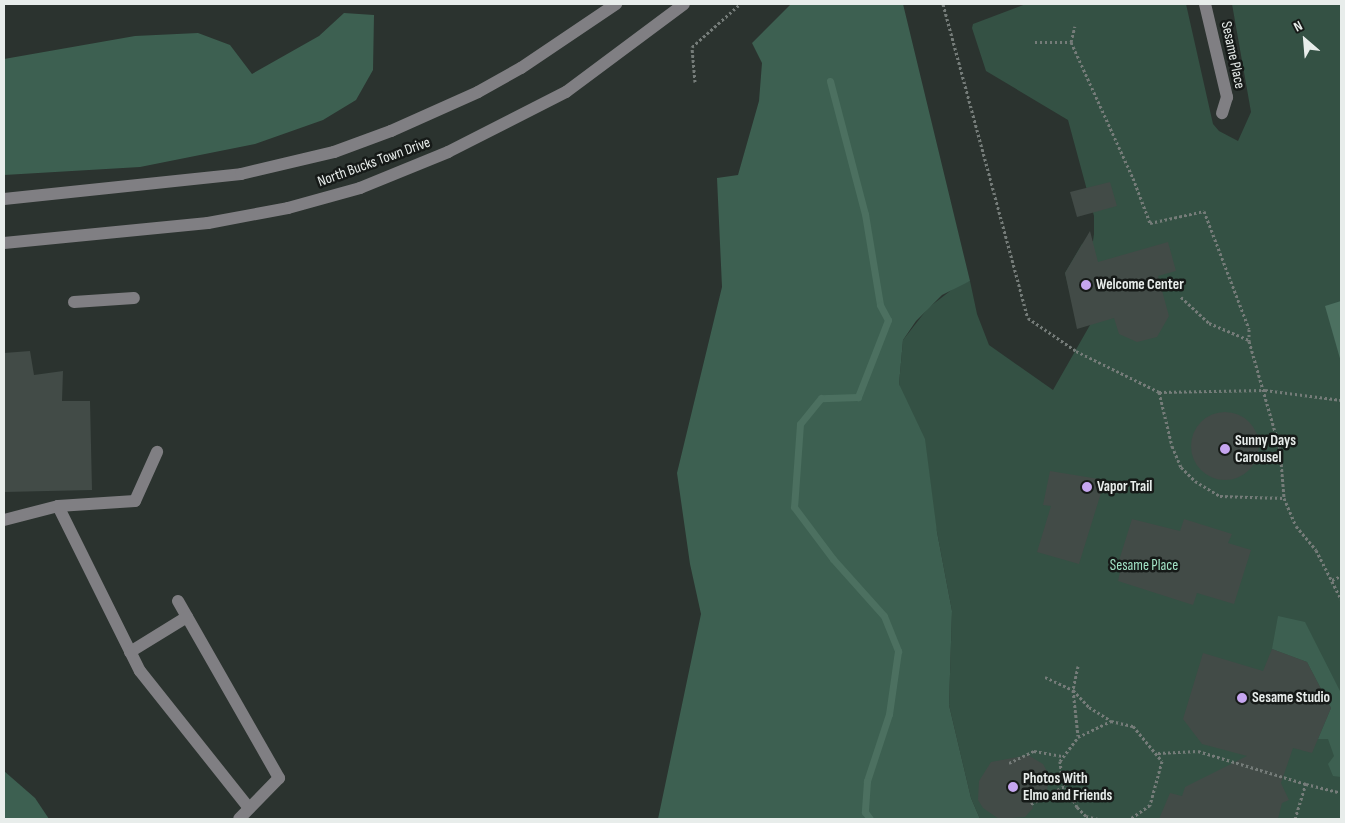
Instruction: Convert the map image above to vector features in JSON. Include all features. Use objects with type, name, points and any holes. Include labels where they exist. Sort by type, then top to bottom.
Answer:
[{"type":"street","name":"North Bucks Town Drive","points":[[4,200],[241,174],[334,152],[391,132],[478,92],[521,68],[616,4]]},
{"type":"street","name":"North Bucks Town Drive","points":[[4,243],[208,223],[288,208],[360,188],[448,152],[566,92],[684,4]]},
{"type":"street","name":"Sesame Place","points":[[1206,4],[1227,97],[1222,113]]},
{"type":"street","points":[[74,302],[134,298]]},
{"type":"street","points":[[4,520],[58,506],[136,501],[157,452]]},
{"type":"street","points":[[58,506],[140,671],[249,808]]},
{"type":"street","points":[[178,601],[279,778],[239,819]]},
{"type":"street","points":[[130,652],[187,617]]},
{"type":"path","points":[[695,82],[692,48],[740,4]]},
{"type":"path","points":[[943,4],[1028,318],[1076,351],[1158,392],[1265,390],[1341,400]]},
{"type":"path","points":[[1074,26],[1071,42],[1133,178],[1150,223],[1204,210],[1249,329],[1249,341],[1265,390],[1280,449],[1284,498],[1296,526],[1316,550],[1341,599]]},
{"type":"path","points":[[1035,42],[1071,42]]},
{"type":"path","points":[[1181,297],[1209,323],[1249,341]]},
{"type":"path","points":[[1158,392],[1172,446],[1181,466],[1195,481],[1220,496],[1284,498]]},
{"type":"path","points":[[1332,580],[1341,576]]},
{"type":"path","points":[[1078,666],[1072,690],[1078,737]]},
{"type":"path","points":[[1045,677],[1072,690],[1089,707],[1111,721],[1133,726],[1158,753],[1161,770],[1150,805],[1130,819]]},
{"type":"path","points":[[1098,819],[1086,816],[1077,807],[1065,786],[1060,771],[1062,756],[1078,737],[1111,721]]},
{"type":"path","points":[[1009,763],[1034,751],[1062,756]]},
{"type":"path","points":[[1158,753],[1198,751],[1341,793]]},
{"type":"path","points":[[1295,819],[1306,784]]},
{"type":"path","points":[[1032,804],[1065,786]]},
{"type":"green space","name":"Sesame Place","points":[[1026,4],[1186,4],[1213,124],[1219,131],[1238,141],[1251,112],[1232,4],[1341,4],[1341,819],[980,819],[971,798],[949,705],[952,611],[937,532],[899,384],[903,340],[928,308],[958,285],[970,281],[977,314],[989,345],[1053,390],[1090,325],[1073,305],[1065,273],[1082,244],[1093,241],[1094,234],[1094,216],[1068,120],[986,71],[972,28],[973,24]]},
{"type":"shaded area","points":[[791,4],[903,4],[970,281],[942,295],[916,321],[903,340],[899,384],[925,439],[937,532],[952,611],[949,705],[971,798],[980,819],[658,819],[701,614],[690,564],[677,473],[722,287],[717,178],[738,175],[759,101],[762,63],[752,43]]},
{"type":"shaded area","points":[[344,13],[374,15],[373,70],[356,100],[323,120],[255,144],[140,167],[4,175],[4,59],[135,36],[198,33],[230,45],[252,74],[319,36]]},
{"type":"shaded area","points":[[1341,301],[1341,362],[1325,306]]},
{"type":"shaded area","points":[[1278,616],[1305,622],[1341,693],[1341,777],[1333,776],[1328,764],[1334,756],[1328,739],[1318,739],[1331,708],[1307,662],[1272,649]]},
{"type":"shaded area","points":[[4,771],[35,798],[49,819],[4,819]]},
{"type":"building","points":[[1110,182],[1117,206],[1077,217],[1070,192]]},
{"type":"building","name":"Welcome Center","points":[[1090,231],[1098,262],[1168,242],[1176,271],[1158,276],[1169,316],[1157,337],[1137,342],[1119,334],[1114,318],[1077,329],[1065,273]]},
{"type":"building","points":[[30,351],[34,375],[63,371],[62,401],[90,401],[92,490],[4,492],[4,353]]},
{"type":"building","name":"Sunny Days Carousel","points":[[1232,412],[1244,418],[1253,427],[1259,439],[1257,459],[1249,470],[1232,480],[1218,480],[1201,470],[1193,459],[1191,439],[1201,422],[1212,414]]},
{"type":"building","points":[[1050,471],[1105,480],[1079,564],[1037,552],[1051,506],[1043,505]]},
{"type":"building","points":[[1132,519],[1180,531],[1184,519],[1232,534],[1228,543],[1251,550],[1234,604],[1197,593],[1193,605],[1118,581],[1120,572],[1116,570]]},
{"type":"building","points":[[1272,649],[1307,662],[1331,708],[1312,753],[1293,748],[1281,783],[1289,800],[1282,803],[1278,819],[1159,819],[1170,793],[1182,796],[1185,787],[1247,756],[1202,744],[1183,719],[1203,653],[1263,671]]},
{"type":"building","name":"Photos With Elmo and Friends","points":[[1028,755],[1043,764],[1049,775],[1047,792],[1030,801],[1033,808],[1025,817],[999,819],[983,808],[978,800],[979,781],[991,762]]},
{"type":"waterway","points":[[830,81],[865,214],[880,305],[888,320],[858,397],[821,398],[800,424],[794,507],[833,559],[884,616],[898,651],[889,714],[867,781],[865,812],[870,819]]},
{"type":"place","name":"Welcome Center","points":[[1086,285]]},
{"type":"place","name":"Sunny Days Carousel","points":[[1225,449]]},
{"type":"place","name":"Vapor Trail","points":[[1087,487]]},
{"type":"place","name":"Sesame Studio","points":[[1242,698]]},
{"type":"place","name":"Photos With Elmo and Friends","points":[[1013,787]]}]
